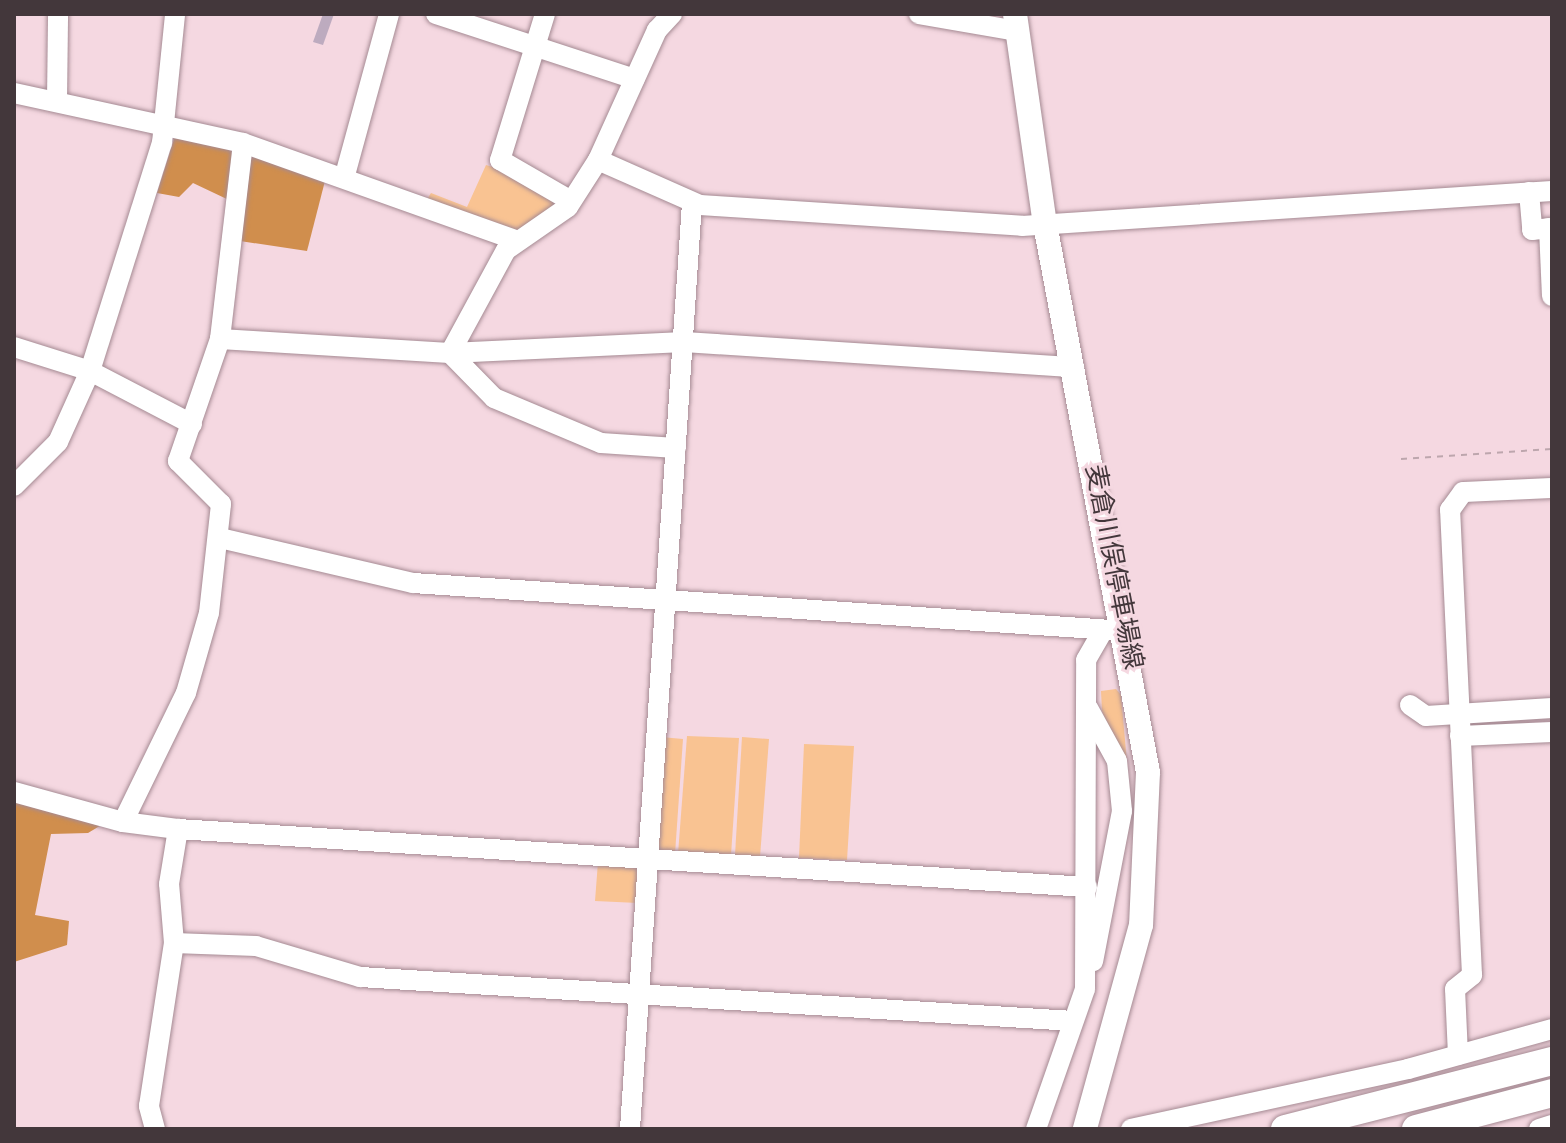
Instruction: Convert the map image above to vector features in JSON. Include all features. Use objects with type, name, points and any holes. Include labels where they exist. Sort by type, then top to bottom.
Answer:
[{"type":"highway","points":[[1285,1129],[1552,1061]]},
{"type":"highway","points":[[1416,1129],[1552,1093]]},
{"type":"main road","name":"麦倉川俣停車場線","points":[[1016,22],[1045,224],[1074,367],[1115,631],[1144,724],[1148,854],[1128,990],[1087,1124]]},
{"type":"street","points":[[57,101],[58,14]]},
{"type":"street","points":[[14,486],[58,442],[90,371],[164,124],[175,14]]},
{"type":"street","points":[[345,175],[389,14]]},
{"type":"street","points":[[436,14],[538,50],[635,79]]},
{"type":"street","points":[[545,14],[538,50],[500,160],[571,201]]},
{"type":"street","points":[[450,353],[516,240],[571,201],[598,160],[635,79],[672,14]]},
{"type":"street","points":[[919,14],[1016,22]]},
{"type":"street","points":[[14,93],[243,143],[345,175],[516,240]]},
{"type":"street","points":[[123,822],[186,693],[220,538],[221,504],[178,461],[220,339],[243,143]]},
{"type":"street","points":[[598,160],[692,203],[1045,224],[1552,191]]},
{"type":"street","points":[[1529,192],[1532,230],[1550,228],[1552,296]]},
{"type":"street","points":[[630,1129],[692,203]]},
{"type":"street","points":[[220,339],[450,353],[684,342],[1074,367]]},
{"type":"street","points":[[14,347],[90,371],[192,424]]},
{"type":"street","points":[[450,353],[494,398],[588,437],[676,448]]},
{"type":"street","points":[[1458,1055],[1455,989],[1472,975],[1459,714],[1453,500],[1463,492],[1552,488]]},
{"type":"street","points":[[220,538],[413,583],[1115,631]]},
{"type":"street","points":[[1085,989],[1088,649],[1115,631]]},
{"type":"street","points":[[1036,1129],[1085,989],[1110,904],[1122,811],[1117,761],[1087,705]]},
{"type":"street","points":[[1410,705],[1426,716],[1552,708]]},
{"type":"street","points":[[1460,736],[1552,732]]},
{"type":"street","points":[[14,792],[123,822],[178,829],[1087,887]]},
{"type":"street","points":[[155,1129],[149,1106],[174,943],[169,884],[178,829]]},
{"type":"street","points":[[174,943],[256,946],[360,977],[1073,1021]]},
{"type":"street","points":[[1131,1129],[1458,1055],[1552,1029]]},
{"type":"street","points":[[1539,1129],[1552,1125]]},
{"type":"path","points":[[1401,459],[1552,449]]},
{"type":"shaded area","points":[[175,136],[236,151],[231,201],[193,183],[179,197],[157,193]]},
{"type":"shaded area","points":[[255,154],[326,177],[307,251],[240,241],[248,158]]},
{"type":"shaded area","points":[[486,165],[503,170],[560,203],[512,234],[426,201],[431,193],[467,207]]},
{"type":"shaded area","points":[[1116,689],[1121,695],[1128,774],[1102,711],[1101,691]]},
{"type":"shaded area","points":[[687,736],[739,738],[731,855],[678,854]]},
{"type":"shaded area","points":[[661,737],[683,739],[675,854],[657,854]]},
{"type":"shaded area","points":[[742,737],[769,739],[760,857],[735,855]]},
{"type":"shaded area","points":[[804,744],[854,746],[847,860],[799,858]]},
{"type":"shaded area","points":[[14,800],[103,824],[88,833],[51,834],[35,915],[69,921],[67,945],[14,962]]},
{"type":"shaded area","points":[[598,862],[641,869],[638,903],[595,901]]},
{"type":"building","points":[[323,14],[334,14],[323,45],[313,42]]}]
